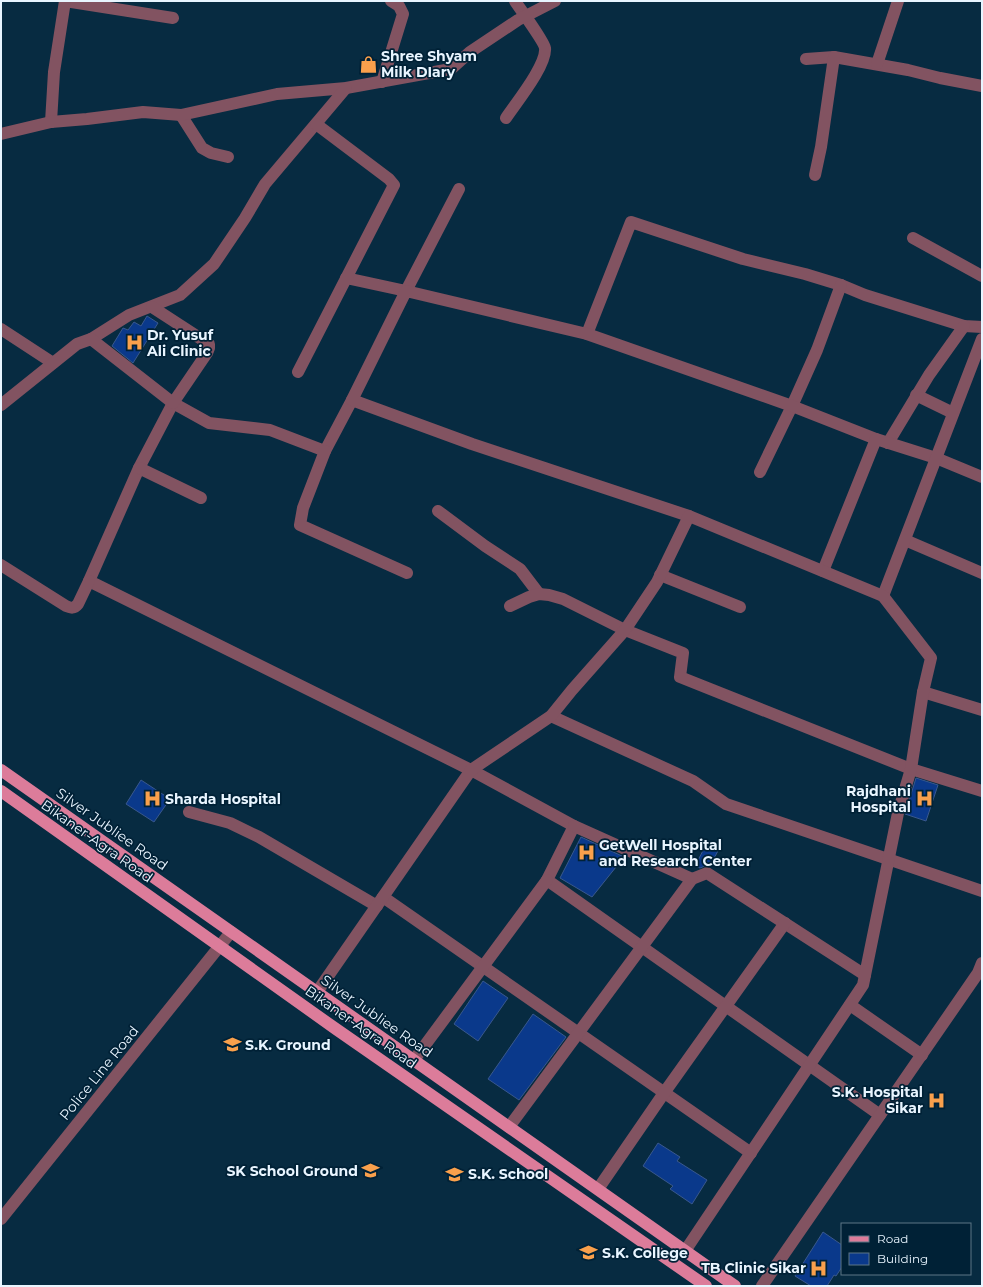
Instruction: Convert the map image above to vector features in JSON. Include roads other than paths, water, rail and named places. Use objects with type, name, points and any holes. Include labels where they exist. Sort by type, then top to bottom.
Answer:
[{"type":"main road","name":"Silver Jubliee Road","points":[[1,770],[735,1286]]},
{"type":"main road","name":"Bikaner-Agra Road","points":[[1,791],[706,1286]]},
{"type":"street","points":[[51,122],[54,72],[65,1],[173,18]]},
{"type":"street","points":[[382,82],[402,14],[399,6],[392,1]]},
{"type":"street","points":[[506,118],[540,68],[545,57],[545,47],[515,1]]},
{"type":"street","points":[[1,134],[51,122],[143,112],[181,115],[277,94],[346,88],[451,69],[470,52],[526,16],[555,1]]},
{"type":"street","points":[[877,64],[898,1]]},
{"type":"street","points":[[815,175],[821,147],[834,57]]},
{"type":"street","points":[[806,58],[834,57],[908,70],[982,86]]},
{"type":"street","points":[[1,405],[77,344],[91,339],[129,315],[180,295],[214,264],[245,218],[265,184],[346,88]]},
{"type":"street","points":[[181,115],[202,148],[211,153],[228,157]]},
{"type":"street","points":[[298,372],[394,185],[389,179],[316,124]]},
{"type":"street","points":[[407,573],[300,525],[303,508],[325,451],[459,189]]},
{"type":"street","points":[[587,334],[631,222],[743,259],[805,274],[841,285],[865,295],[964,326],[982,327]]},
{"type":"street","points":[[913,238],[982,276]]},
{"type":"street","points":[[346,278],[587,334],[792,406],[876,439],[936,458],[982,477]]},
{"type":"street","points":[[760,472],[817,350],[841,285]]},
{"type":"street","points":[[1,565],[66,606],[71,608],[78,604],[140,468],[173,403],[209,348],[208,344],[152,307]]},
{"type":"street","points":[[888,443],[916,395],[964,326]]},
{"type":"street","points":[[1,330],[53,364]]},
{"type":"street","points":[[883,596],[982,338]]},
{"type":"street","points":[[91,339],[173,403],[209,423],[270,430],[325,451]]},
{"type":"street","points":[[916,395],[953,413]]},
{"type":"street","points":[[352,400],[472,444],[689,516],[883,596],[931,658],[923,692],[911,769],[898,813],[863,986],[685,1251]]},
{"type":"street","points":[[823,571],[876,439]]},
{"type":"street","points":[[140,468],[201,498]]},
{"type":"street","points":[[438,511],[485,546],[520,568],[539,594]]},
{"type":"street","points":[[317,992],[471,770],[551,716],[625,630],[660,575],[689,516]]},
{"type":"street","points":[[904,540],[982,573]]},
{"type":"street","points":[[660,575],[740,608]]},
{"type":"street","points":[[89,581],[471,770],[574,826],[692,879]]},
{"type":"street","points":[[510,606],[539,594],[549,595],[563,600],[625,630],[683,653],[680,677],[911,769],[982,791]]},
{"type":"street","points":[[923,692],[982,710]]},
{"type":"street","points":[[551,716],[693,781],[726,804],[982,891]]},
{"type":"street","points":[[189,812],[230,823],[380,902],[483,967],[751,1153]]},
{"type":"street","points":[[414,1060],[547,880],[574,826]]},
{"type":"street","points":[[509,1127],[692,879],[707,873],[865,975]]},
{"type":"street","points":[[547,880],[880,1115]]},
{"type":"street","points":[[598,1189],[664,1093],[785,923]]},
{"type":"street","name":"Police Line Road","points":[[1,1219],[231,932]]},
{"type":"street","points":[[762,1286],[981,971]]},
{"type":"street","points":[[850,1005],[922,1055]]},
{"type":"place","name":"Shree Shyam Milk DIary","points":[[368,64]]},
{"type":"place","name":"Dr. Yusuf Ali Clinic","points":[[134,343]]},
{"type":"place","name":"Sharda Hospital","points":[[152,799]]},
{"type":"place","name":"Rajdhani Hospital","points":[[924,799]]},
{"type":"place","name":"GetWell Hospital and Research Center","points":[[586,853]]},
{"type":"place","name":"S.K. Ground","points":[[232,1045]]},
{"type":"place","name":"S.K. Hospital Sikar","points":[[936,1100]]},
{"type":"place","name":"SK School Ground","points":[[371,1171]]},
{"type":"place","name":"S.K. School","points":[[455,1174]]},
{"type":"place","name":"S.K. College","points":[[589,1253]]},
{"type":"place","name":"TB Clinic Sikar","points":[[819,1268]]}]
